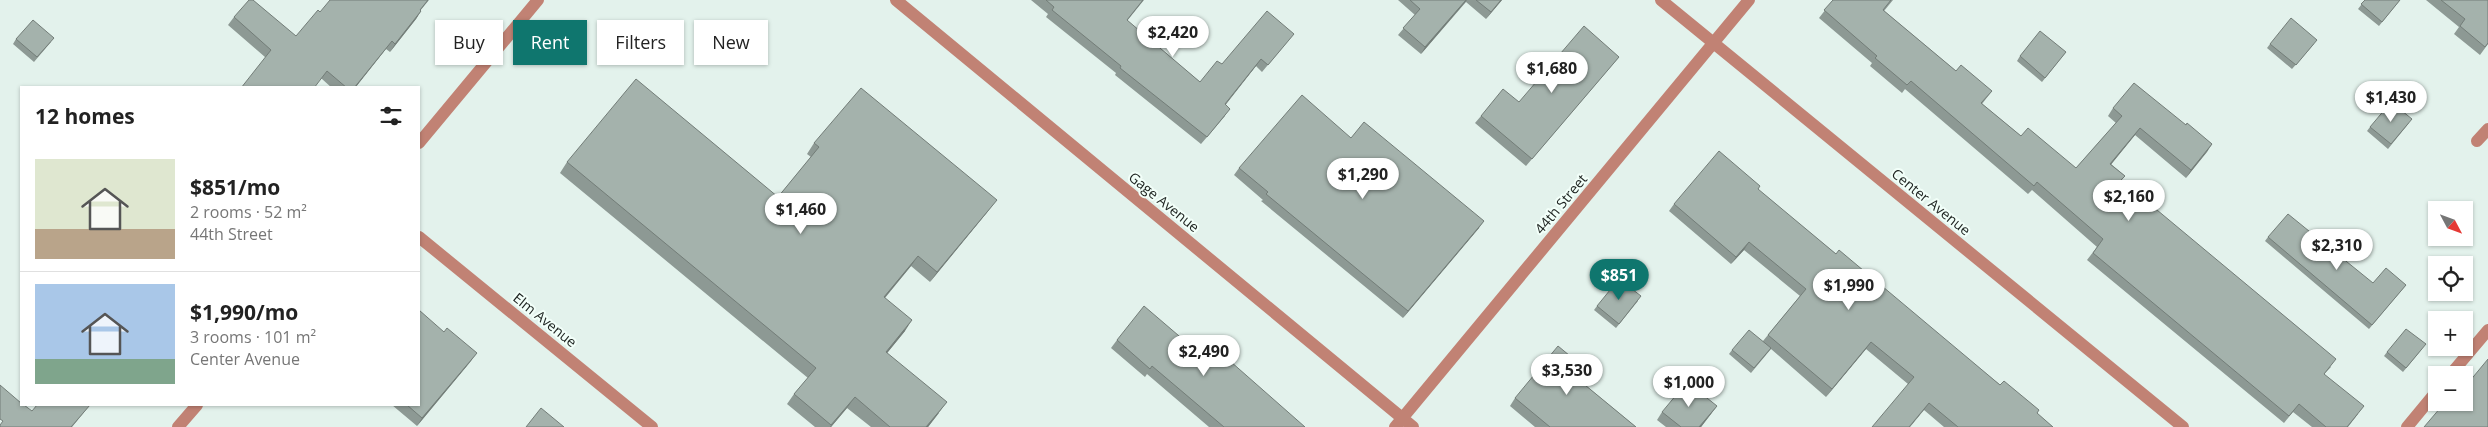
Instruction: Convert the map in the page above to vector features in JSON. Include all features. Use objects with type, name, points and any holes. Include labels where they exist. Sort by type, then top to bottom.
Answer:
[{"type":"street","points":[[420,142],[538,0]]},
{"type":"street","name":"Gage Avenue","points":[[896,0],[1399,423],[1413,427]]},
{"type":"street","name":"Center Avenue","points":[[1661,0],[2183,427]]},
{"type":"street","name":"44th Street","points":[[1399,423],[1749,0]]},
{"type":"street","points":[[2477,141],[2488,129]]},
{"type":"street","name":"Elm Avenue","points":[[420,238],[652,427]]},
{"type":"street","points":[[2458,366],[2488,330]]},
{"type":"street","points":[[2407,427],[2428,402]]},
{"type":"street","points":[[178,427],[196,406]]},
{"type":"building","points":[[249,0],[253,0],[296,36],[318,10],[320,12],[330,0],[428,0],[395,44],[392,41],[356,86],[345,86],[327,71],[316,86],[243,86],[271,50],[234,17]]},
{"type":"building","points":[[1046,0],[1143,0],[1127,20],[1200,82],[1217,61],[1222,64],[1267,11],[1294,34],[1268,65],[1261,59],[1225,104],[1230,109],[1207,137],[1120,68],[1121,66],[1052,10],[1054,7]]},
{"type":"building","points":[[1410,0],[1466,0],[1425,47],[1403,28],[1420,9]]},
{"type":"building","points":[[1476,0],[1501,0],[1491,12]]},
{"type":"building","points":[[1833,0],[1891,0],[1883,10],[1956,71],[1961,65],[1992,91],[1981,103],[2021,136],[2028,128],[2076,168],[2122,116],[2113,108],[2134,83],[2186,125],[2187,123],[2212,144],[2191,170],[2140,128],[2110,164],[2125,176],[2121,180],[2336,359],[2324,374],[2364,406],[2347,427],[2326,427],[2299,404],[2289,416],[2093,253],[2103,239],[2037,182],[2034,186],[1911,81],[1907,85],[1875,58],[1877,56],[1824,10]]},
{"type":"building","points":[[2365,0],[2400,0],[2382,22],[2361,4]]},
{"type":"building","points":[[2441,0],[2488,0],[2488,43],[2485,47],[2460,26],[2465,19]]},
{"type":"building","points":[[2291,18],[2317,40],[2296,65],[2270,44]]},
{"type":"building","points":[[33,20],[54,38],[37,57],[16,39]]},
{"type":"building","points":[[1584,26],[1619,57],[1532,159],[1481,116],[1503,89],[1519,102]]},
{"type":"building","points":[[2040,31],[2066,52],[2045,78],[2020,56]]},
{"type":"building","points":[[636,79],[778,197],[819,147],[814,143],[861,88],[997,200],[937,272],[918,256],[884,297],[912,320],[886,352],[947,402],[926,427],[890,427],[855,397],[831,425],[794,394],[816,368],[567,162]]},
{"type":"building","points":[[1302,95],[1351,138],[1364,122],[1484,221],[1408,311],[1266,194],[1268,192],[1239,168]]},
{"type":"building","points":[[2391,102],[2412,119],[2391,144],[2370,127]]},
{"type":"building","points":[[1719,151],[1760,186],[1758,189],[1836,254],[1839,250],[2000,385],[2004,381],[2039,410],[2037,413],[2053,427],[1958,427],[1929,403],[1909,427],[1872,427],[1914,377],[1871,342],[1832,389],[1768,335],[1806,289],[1749,242],[1736,257],[1674,204]]},
{"type":"building","points":[[2288,214],[2373,283],[2386,268],[2406,285],[2372,325],[2268,237]]},
{"type":"building","points":[[1619,279],[1641,296],[1619,324],[1597,306]]},
{"type":"building","points":[[1144,306],[1213,365],[1222,354],[1305,427],[1224,427],[1152,366],[1150,369],[1117,340]]},
{"type":"building","points":[[420,311],[444,332],[447,328],[477,353],[422,418],[408,406],[420,406]]},
{"type":"building","points":[[2406,329],[2426,344],[2406,368],[2387,352]]},
{"type":"building","points":[[1749,330],[1771,348],[1754,368],[1732,350]]},
{"type":"building","points":[[1558,346],[1593,375],[1585,385],[1636,427],[1550,427],[1515,398]]},
{"type":"building","points":[[2488,359],[2488,427],[2424,427],[2438,411],[2473,411],[2473,377]]},
{"type":"building","points":[[1687,382],[1717,406],[1699,427],[1681,427],[1662,412]]},
{"type":"building","points":[[0,385],[20,402],[20,406],[25,406],[32,411],[36,406],[89,406],[71,427],[0,427],[3,421],[0,419]]},
{"type":"building","points":[[541,408],[564,427],[526,427]]}]
